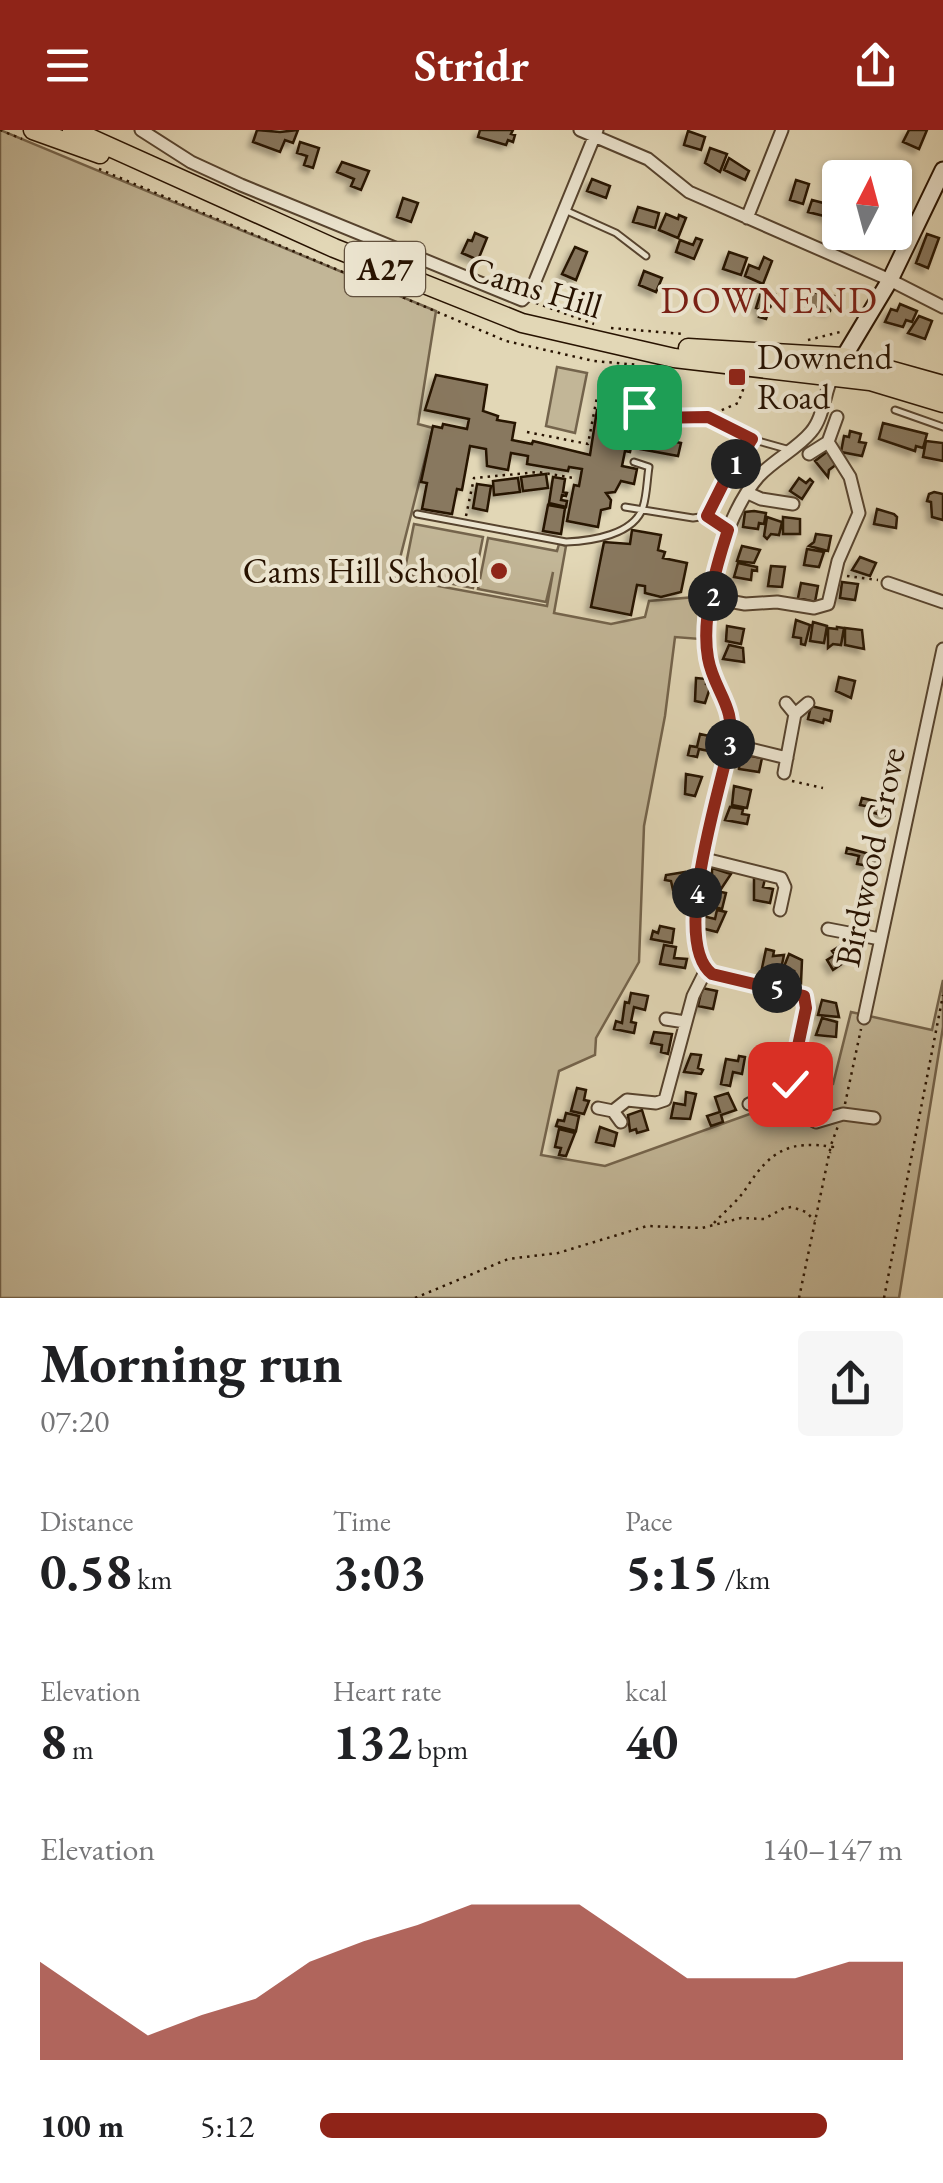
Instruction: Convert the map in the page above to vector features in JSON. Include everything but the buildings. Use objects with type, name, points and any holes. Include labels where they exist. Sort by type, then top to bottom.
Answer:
[{"type":"main road","name":"Cams Hill","points":[[32,130],[162,173]]},
{"type":"main road","name":"Cams Hill","points":[[72,130],[162,173],[522,323],[674,358],[833,376]]},
{"type":"main road","name":"Cams Hill","points":[[614,344],[843,357]]},
{"type":"main road","name":"A27","points":[[843,357],[943,385]]},
{"type":"main road","name":"A27","points":[[833,376],[898,387],[943,403]]},
{"type":"street","name":"Cams Hill","points":[[141,130],[191,162],[242,185],[516,300],[528,295]]},
{"type":"street","points":[[580,130],[596,133],[648,159],[688,192],[890,280],[943,308]]},
{"type":"street","points":[[746,218],[782,130]]},
{"type":"street","points":[[528,295],[596,133]]},
{"type":"street","points":[[874,1118],[842,1114],[823,1122],[810,1119],[799,1110],[790,1088],[806,1008],[804,996],[722,977],[706,970],[699,953],[694,916],[716,792],[730,744],[731,715],[708,661],[708,627],[728,530],[763,472],[814,428],[825,390],[890,280],[943,170]]},
{"type":"street","points":[[809,454],[828,442],[837,418]]},
{"type":"street","points":[[712,598],[745,604],[777,602],[823,608],[828,604],[858,513],[856,474],[828,442]]},
{"type":"street","points":[[748,492],[761,499],[793,504]]},
{"type":"street","points":[[888,583],[943,602]]},
{"type":"street","name":"Birdwood Grove","points":[[864,1018],[943,649]]},
{"type":"street","points":[[786,703],[794,714]]},
{"type":"street","points":[[784,773],[794,714],[808,703]]},
{"type":"street","points":[[730,744],[787,758]]},
{"type":"street","points":[[705,859],[781,878],[785,886],[780,910]]},
{"type":"street","points":[[828,929],[880,939]]},
{"type":"street","points":[[598,1108],[617,1116],[627,1100],[665,1100],[684,1022],[706,970]]},
{"type":"street","points":[[666,1018],[684,1022]]},
{"type":"street","points":[[749,1104],[790,1088]]},
{"type":"lane","points":[[564,210],[616,233],[646,256]]},
{"type":"lane","points":[[895,410],[943,426]]},
{"type":"lane","points":[[707,516],[723,484],[752,443],[764,441],[790,450]]},
{"type":"lane","points":[[417,514],[566,542],[584,541],[616,532],[643,509],[649,466],[634,462]]},
{"type":"lane","points":[[625,507],[693,518],[707,516],[728,530]]},
{"type":"path","points":[[104,170],[506,341],[550,351]]},
{"type":"path","points":[[528,295],[602,328],[700,336]]},
{"type":"path","points":[[812,345],[797,343],[846,330]]},
{"type":"path","points":[[708,417],[738,404],[747,375]]},
{"type":"path","points":[[527,432],[588,444],[597,397],[639,407],[653,418],[708,417],[752,439],[752,443]]},
{"type":"path","points":[[464,522],[474,478],[538,472],[574,478]]},
{"type":"path","points":[[835,574],[888,583]]},
{"type":"path","points":[[784,773],[790,780],[823,788]]},
{"type":"path","points":[[884,1298],[943,995]]},
{"type":"path","points":[[799,1298],[831,1145],[864,1018]]},
{"type":"path","points":[[714,1223],[737,1200],[752,1176],[778,1152],[806,1143],[831,1145]]},
{"type":"path","points":[[415,1298],[508,1258],[558,1253],[647,1226],[702,1228],[741,1218],[764,1219],[792,1207],[806,1212],[815,1221]]},
{"type":"shaded area","points":[[0,130],[436,311],[418,424],[433,428],[395,578],[547,606],[553,572],[546,602],[478,589],[488,538],[557,551],[559,544],[566,546],[554,613],[611,624],[645,617],[649,601],[708,596],[700,639],[675,637],[644,826],[639,962],[596,1038],[595,1055],[559,1071],[541,1155],[605,1166],[833,1084],[851,1012],[932,1030],[943,980],[943,1027],[899,1298],[0,1298]]},
{"type":"shaded area","points":[[557,367],[587,373],[575,433],[546,426]]},
{"type":"shaded area","points":[[414,524],[483,537],[473,588],[404,574]]},
{"type":"place","name":"Downend Road","points":[[737,377]]},
{"type":"place","name":"Cams Hill School","points":[[499,571]]},
{"type":"district","name":"DOWNEND","points":[[770,300]]},
{"type":"route","points":[[639,407],[653,418],[708,417],[752,439],[707,516],[728,530],[712,598],[707,646],[712,673],[728,703],[732,728],[716,792],[694,916],[696,940],[706,970],[804,996],[806,1008],[790,1084]]}]
